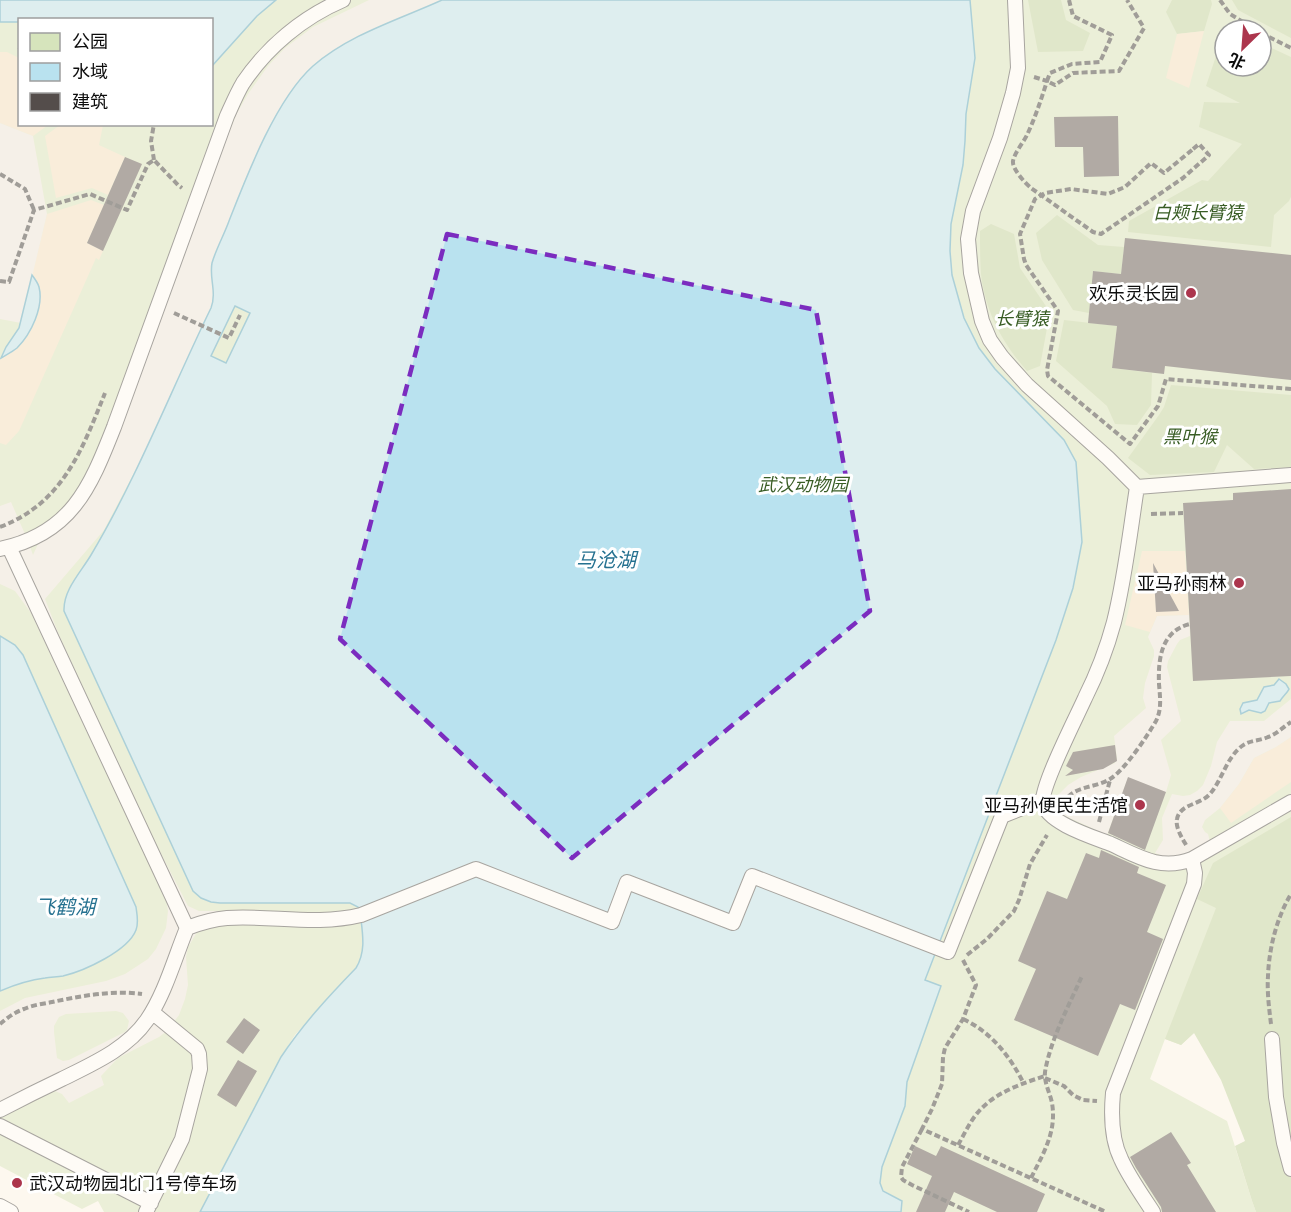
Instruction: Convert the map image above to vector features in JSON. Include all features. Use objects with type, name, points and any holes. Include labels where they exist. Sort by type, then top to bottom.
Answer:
[{"type":"lane","points":[[187,928],[5,548],[28,541],[55,525],[71,510],[85,491],[102,455],[227,116],[242,84],[271,48],[319,11],[343,0]]},
{"type":"lane","points":[[1015,0],[1017,74],[1000,138],[977,197],[968,239],[971,273],[982,321],[990,340],[1027,385],[1137,487],[1291,475]]},
{"type":"lane","points":[[1137,487],[1114,621],[1089,691],[1048,780],[1042,800],[1046,812],[1055,820],[1151,862],[1176,864],[1192,859],[1291,802]]},
{"type":"lane","points":[[0,1110],[82,1069],[129,1041],[152,1012],[187,928],[202,922],[226,918],[340,920],[360,915],[476,869],[612,922],[627,882],[733,923],[752,876],[943,950],[1002,816],[1042,800]]},
{"type":"lane","points":[[1153,1212],[1118,1154],[1114,1135],[1112,1101],[1115,1086],[1194,884],[1195,873],[1192,859]]},
{"type":"lane","points":[[0,1126],[148,1208],[182,1139],[200,1069],[199,1054],[193,1045],[152,1012]]},
{"type":"lane","points":[[1272,1039],[1276,1097],[1291,1169]]},
{"type":"lane","points":[[0,1206],[11,1212]]},
{"type":"path","points":[[1069,0],[1073,16],[1112,35],[1100,62],[1072,64],[1050,73],[1040,105],[1013,160],[1014,166],[1025,183],[1031,188],[1093,232],[1101,234],[1183,178],[1209,155],[1199,144],[1164,173],[1151,163],[1125,187],[1108,194],[1071,189],[1045,193],[1035,199],[1020,234],[1026,265],[1058,311],[1047,370],[1048,376],[1130,444],[1158,406],[1166,379],[1291,389]]},
{"type":"path","points":[[1017,74],[1055,85],[1073,73],[1119,71],[1144,28],[1127,0]]},
{"type":"path","points":[[1220,0],[1236,18]]},
{"type":"path","points":[[1273,39],[1291,48]]},
{"type":"path","points":[[154,126],[151,141],[153,160],[178,185],[198,195]]},
{"type":"path","points":[[34,210],[90,194],[127,210],[148,164],[153,160]]},
{"type":"path","points":[[0,174],[25,189],[34,210],[9,282],[0,281]]},
{"type":"path","points":[[159,305],[229,338],[240,315]]},
{"type":"path","points":[[0,527],[32,510],[49,496],[64,478],[86,440],[107,386]]},
{"type":"path","points":[[1133,515],[1183,513]]},
{"type":"path","points":[[963,958],[987,939],[1014,911],[1030,864],[1066,799],[1073,792],[1110,779],[1127,763],[1158,716],[1161,703],[1159,682],[1163,648],[1169,636],[1176,629],[1190,624]]},
{"type":"path","points":[[1192,859],[1176,823],[1182,809],[1208,796],[1241,747],[1249,741],[1272,735],[1291,722]]},
{"type":"path","points":[[1096,838],[1110,779]]},
{"type":"path","points":[[1272,1039],[1268,978],[1270,957],[1278,923],[1291,894]]},
{"type":"path","points":[[943,950],[963,958],[976,986],[963,1019],[945,1048],[942,1057],[942,1083],[932,1109],[902,1167],[901,1177],[912,1185],[969,1212]]},
{"type":"path","points":[[1031,1178],[1053,1127],[1053,1110],[1045,1077],[1048,1058],[1082,976]]},
{"type":"path","points":[[0,1024],[24,1009],[62,1000],[127,992],[160,996]]},
{"type":"path","points":[[963,1019],[981,1029],[1000,1048],[1010,1059],[1024,1083]]},
{"type":"path","points":[[958,1145],[980,1110],[995,1098],[1024,1083],[1045,1077],[1064,1086],[1073,1095],[1083,1100],[1112,1101]]},
{"type":"path","points":[[922,1129],[1106,1212]]},
{"type":"highlighted area","points":[[447,234],[816,310],[870,611],[572,858],[340,639]]},
{"type":"green space","name":"武汉动物园","points":[[276,0],[1291,0],[1291,1040],[1194,1033],[1181,1045],[1165,1039],[1150,1079],[1227,1121],[1256,1212],[901,1212],[902,1201],[883,1190],[880,1183],[882,1167],[905,1106],[907,1082],[362,928],[363,944],[359,963],[295,1035],[281,1057],[200,1212],[104,1212],[98,1201],[82,1209],[0,1166],[0,22],[18,22],[18,126],[213,126],[213,65],[257,16]]},
{"type":"green space","points":[[1028,0],[1061,0],[1066,20],[1090,33],[1083,51],[1038,52]]},
{"type":"green space","points":[[1172,0],[1211,0],[1212,4],[1204,31],[1177,34],[1166,12]]},
{"type":"green space","points":[[1232,0],[1291,0],[1291,38],[1273,28],[1273,18],[1253,18],[1238,10]]},
{"type":"green space","name":"白颊长臂猿","points":[[1273,49],[1291,57],[1291,197],[1274,215],[1271,247],[1128,232],[1129,221],[1202,180],[1208,181],[1242,144],[1199,127],[1204,102],[1240,103],[1206,86],[1213,65],[1213,78],[1273,78]]},
{"type":"green space","name":"长臂猿","points":[[1057,215],[1098,245],[1124,247],[1121,274],[1093,271],[1089,313],[1073,310],[1042,260],[1036,233]]},
{"type":"green space","name":"长臂猿","points":[[991,224],[1014,234],[1020,268],[1050,312],[1040,366],[1027,371],[1010,350],[996,326],[983,288],[980,231]]},
{"type":"green space","name":"长臂猿","points":[[1064,320],[1117,326],[1112,368],[1152,373],[1151,405],[1137,425],[1115,424],[1107,406],[1056,361]]},
{"type":"green space","name":"黑叶猴","points":[[1171,385],[1291,395],[1291,467],[1254,469],[1227,445],[1214,472],[1150,475],[1128,458],[1164,407]]},
{"type":"green space","points":[[1291,817],[1291,1212],[1256,1212],[1235,1146],[1245,1141],[1221,1080],[1194,1033],[1181,1045],[1165,1039],[1216,908],[1197,899],[1213,863]]},
{"type":"sand","points":[[1204,31],[1189,88],[1166,78],[1177,34]]},
{"type":"sand","points":[[0,52],[7,52],[18,58],[18,126],[47,126],[33,136],[0,123]]},
{"type":"sand","points":[[59,126],[103,126],[99,145],[125,157],[108,195],[92,188],[56,198],[45,136]]},
{"type":"sand","points":[[91,200],[104,205],[87,243],[103,251],[99,260],[96,258],[19,431],[6,445],[0,443],[0,359],[16,349],[33,324],[38,293],[32,275],[47,214]]},
{"type":"sand","points":[[1142,551],[1185,551],[1189,615],[1157,616],[1150,632],[1125,625]]},
{"type":"sand","points":[[1291,737],[1291,782],[1231,823],[1220,808],[1239,784],[1254,758]]},
{"type":"shaded area","points":[[369,0],[442,0],[346,43],[326,56],[285,101],[245,180],[212,265],[214,297],[211,308],[146,450],[104,530],[45,599],[59,635],[141,815],[188,906],[199,911],[332,914],[319,926],[224,925],[197,932],[188,947],[186,957],[188,985],[185,999],[179,1015],[167,1031],[118,1058],[101,1076],[104,1085],[69,1103],[62,1094],[55,1091],[0,1116],[0,1011],[25,998],[106,981],[125,974],[148,959],[156,949],[166,928],[168,911],[160,884],[31,613],[15,591],[0,584],[0,506],[11,502],[33,555],[38,544],[65,525],[89,497],[109,456],[237,113],[268,66],[285,48],[313,27]],"holes":[[[116,1011],[123,1013],[129,1021],[125,1032],[69,1060],[63,1061],[57,1058],[54,1026],[59,1017],[66,1014]]]},
{"type":"shaded area","points":[[0,123],[33,136],[47,214],[21,323],[0,319]]},
{"type":"shaded area","points":[[1189,615],[1190,636],[1180,640],[1177,644],[1167,667],[1181,721],[1161,740],[1171,775],[1166,792],[1128,778],[1107,835],[1059,813],[1054,803],[1058,795],[1081,777],[1115,763],[1117,759],[1114,736],[1146,708],[1143,698],[1145,683],[1154,656],[1154,650],[1148,637],[1157,616]]},
{"type":"shaded area","points":[[1291,699],[1291,737],[1254,758],[1239,784],[1220,808],[1205,820],[1202,827],[1208,834],[1210,842],[1183,855],[1166,857],[1155,853],[1163,840],[1162,818],[1172,794],[1190,795],[1203,785],[1217,742],[1230,721],[1264,721]]},
{"type":"water","points":[[0,0],[276,0],[257,16],[213,65],[213,18],[18,18],[18,22],[0,22]]},
{"type":"water","name":"马沧湖","points":[[442,0],[970,0],[975,58],[966,114],[963,165],[951,224],[952,275],[964,318],[979,348],[995,369],[1064,440],[1076,462],[1082,542],[1073,588],[1056,640],[925,980],[941,986],[907,1082],[905,1106],[882,1167],[880,1183],[883,1191],[902,1201],[901,1212],[200,1212],[281,1057],[316,1011],[356,968],[363,947],[360,911],[358,907],[350,903],[211,902],[201,898],[193,891],[64,611],[64,603],[69,589],[91,555],[124,495],[211,308],[213,302],[212,263],[254,160],[275,117],[300,80],[327,55],[358,36]],"holes":[[[235,306],[250,313],[226,363],[211,356]]]},
{"type":"water","points":[[32,275],[39,286],[40,295],[35,320],[17,348],[1,358],[19,328]]},
{"type":"water","name":"飞鹤湖","points":[[0,636],[15,645],[23,655],[136,907],[138,921],[136,930],[124,945],[93,965],[63,976],[33,980],[0,991]]},
{"type":"water","points":[[1279,679],[1289,689],[1280,701],[1269,703],[1265,711],[1261,713],[1249,710],[1241,714],[1240,709],[1243,703],[1257,700],[1264,687],[1274,685]]},
{"type":"building","points":[[1118,116],[1119,176],[1084,177],[1083,147],[1055,147],[1054,117]]},
{"type":"building","points":[[125,157],[142,164],[103,251],[87,243]]},
{"type":"building","name":"欢乐灵长园","points":[[1125,238],[1291,255],[1291,380],[1165,366],[1164,374],[1112,368],[1117,326],[1088,323],[1093,271],[1121,274]]},
{"type":"building","name":"亚马孙雨林","points":[[1291,489],[1291,676],[1193,681],[1183,503],[1233,500],[1233,493]]},
{"type":"building","points":[[1153,563],[1179,611],[1156,612]]},
{"type":"building","points":[[1115,745],[1117,761],[1103,769],[1065,776],[1073,770],[1066,766],[1073,752]]},
{"type":"building","name":"亚马孙便民生活馆","points":[[1128,777],[1166,792],[1145,850],[1108,833]]},
{"type":"building","points":[[1101,850],[1139,867],[1137,873],[1166,885],[1147,932],[1163,939],[1135,1010],[1120,1004],[1098,1056],[1014,1020],[1036,969],[1018,961],[1047,891],[1067,899],[1086,853],[1099,858]]},
{"type":"building","points":[[244,1018],[260,1030],[243,1054],[226,1042]]},
{"type":"building","points":[[238,1060],[257,1071],[236,1107],[217,1095]]},
{"type":"building","points":[[1171,1132],[1191,1163],[1187,1165],[1216,1212],[1162,1212],[1136,1168],[1130,1157]]},
{"type":"building","points":[[915,1146],[936,1156],[941,1146],[1045,1194],[1037,1212],[997,1212],[954,1192],[945,1212],[916,1212],[932,1176],[907,1164]]},
{"type":"place","name":"欢乐灵长园","points":[[1191,293]]},
{"type":"place","name":"亚马孙雨林","points":[[1239,583]]},
{"type":"place","name":"亚马孙便民生活馆","points":[[1140,805]]},
{"type":"place","name":"武汉动物园北门1号停车场","points":[[17,1183]]}]
